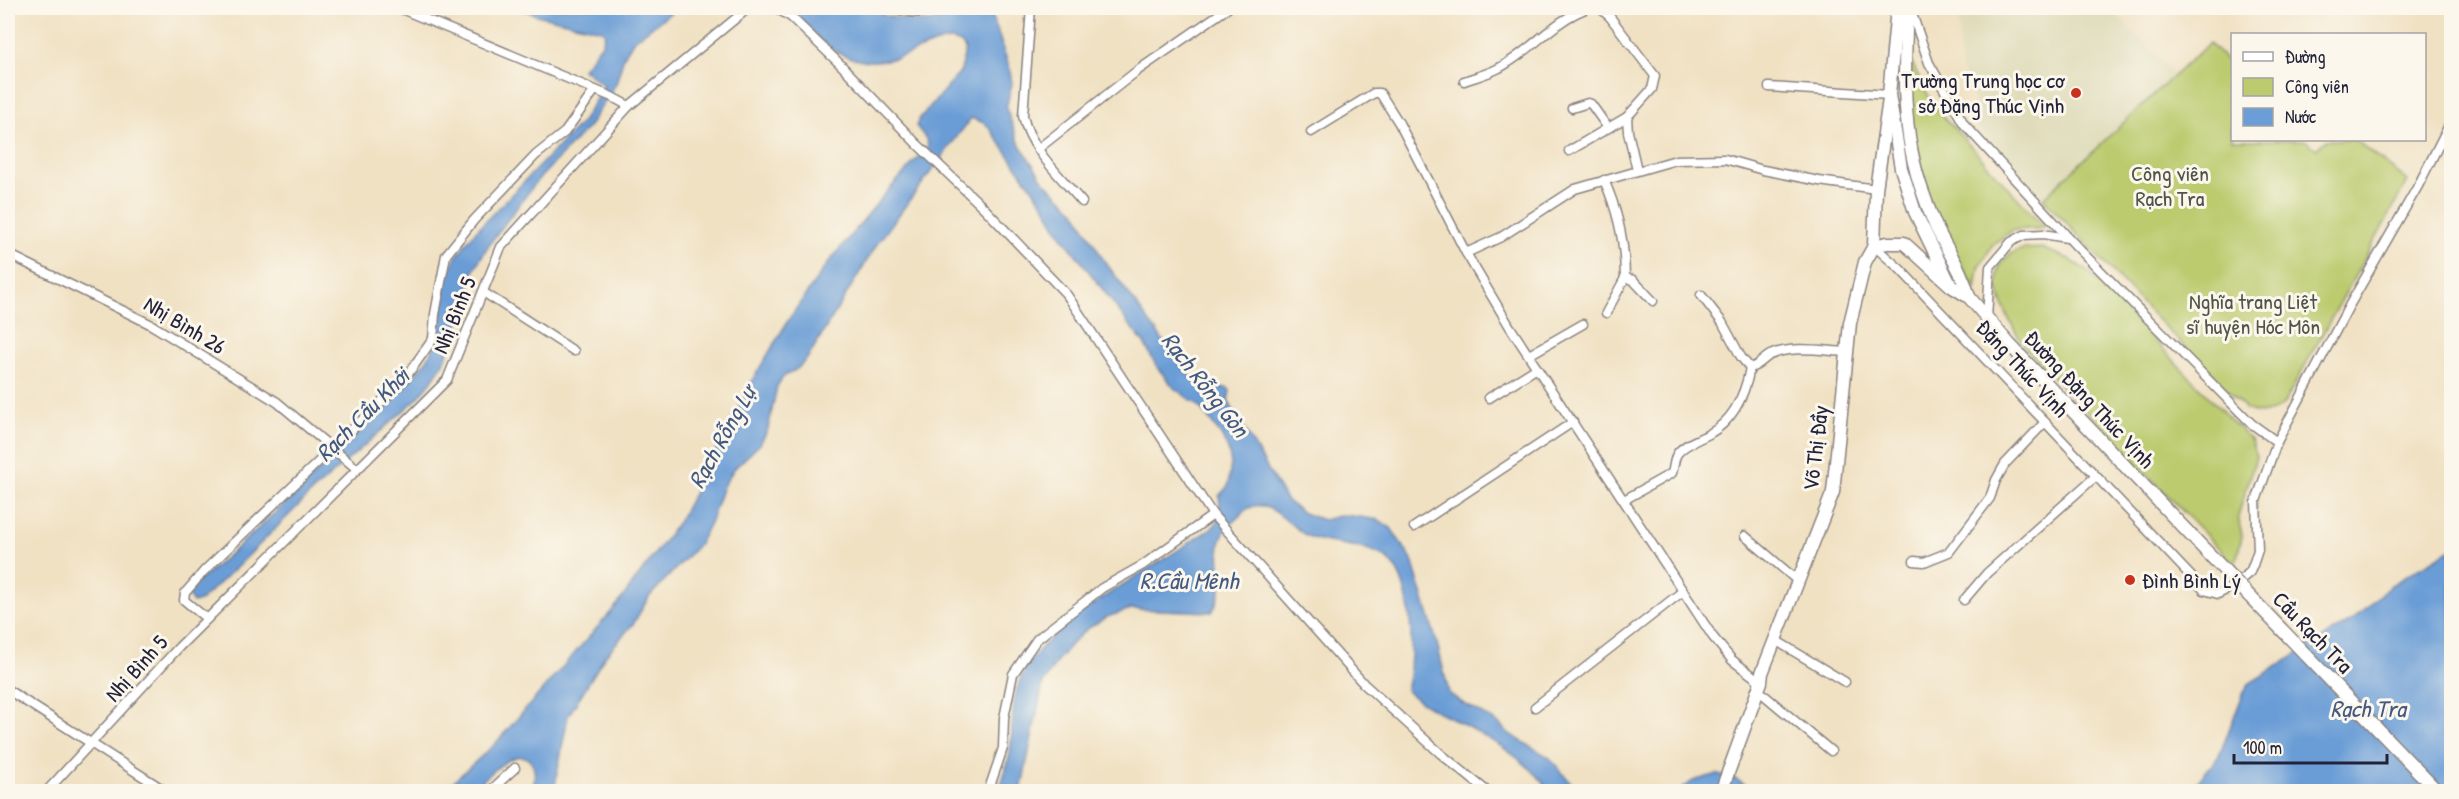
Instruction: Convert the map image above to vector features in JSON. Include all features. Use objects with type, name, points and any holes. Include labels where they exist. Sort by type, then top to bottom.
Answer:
[{"type":"main road","points":[[1897,8],[1889,95],[1901,168],[1915,212],[1951,286]]},
{"type":"main road","name":"Đường Đặng Thúc Vịnh","points":[[1908,8],[1904,74],[1909,139],[1925,199],[1937,228],[1964,276],[1969,297]]},
{"type":"main road","name":"Võ Thị Đầy","points":[[1721,792],[1762,673],[1833,492],[1850,323],[1864,262],[1874,246],[1876,189],[1889,95]]},
{"type":"main road","points":[[1874,246],[1904,243],[1951,286]]},
{"type":"main road","name":"Đường Đặng Thúc Vịnh","points":[[1951,286],[1969,297],[2183,527]]},
{"type":"main road","name":"Cầu Rạch Tra","points":[[2183,527],[2438,792]]},
{"type":"street","points":[[399,8],[629,106]]},
{"type":"street","points":[[776,8],[791,17],[807,32],[1067,295],[1215,517],[1364,684],[1441,754],[1488,792]]},
{"type":"street","points":[[887,8],[910,13],[939,8]]},
{"type":"street","points":[[1031,8],[1023,116],[1027,130],[1039,148],[1083,202]]},
{"type":"street","points":[[1039,148],[1137,71],[1228,8]]},
{"type":"street","points":[[1464,81],[1499,68],[1525,50],[1564,17],[1588,8]]},
{"type":"street","points":[[1569,151],[1627,117],[1652,89],[1655,76],[1610,17],[1600,8]]},
{"type":"street","points":[[1908,8],[1929,63],[1964,124],[2068,238],[2252,424],[2277,442],[2349,306],[2451,125]]},
{"type":"street","name":"Nhị Bình 5","points":[[46,792],[207,619],[355,467],[447,380],[501,247],[629,106],[748,9]]},
{"type":"street","points":[[1769,87],[1889,95]]},
{"type":"street","points":[[207,619],[184,600],[184,593],[204,571],[403,381],[433,339],[435,314],[446,255],[474,220],[536,155],[565,132],[597,91]]},
{"type":"street","points":[[1311,132],[1374,93],[1380,93],[1466,253],[1537,368],[1713,637],[1732,660],[1831,752]]},
{"type":"street","points":[[1572,108],[1590,104],[1608,129]]},
{"type":"street","points":[[1627,117],[1637,170]]},
{"type":"street","points":[[1466,253],[1501,237],[1575,189],[1676,160],[1725,159],[1763,170],[1876,189]]},
{"type":"street","points":[[1604,180],[1616,206],[1625,253],[1625,278],[1606,313]]},
{"type":"street","points":[[1988,319],[1990,267],[2011,242],[2024,235],[2043,234],[2068,238]]},
{"type":"street","name":"Đặng Thúc Vịnh","points":[[1874,246],[1900,269],[2204,590],[2218,594],[2250,573],[2258,550],[2256,501],[2277,442]]},
{"type":"street","name":"Nhị Bình 26","points":[[8,254],[150,324],[277,402],[355,467]]},
{"type":"street","points":[[1625,278],[1632,280],[1653,301]]},
{"type":"street","points":[[483,291],[574,351]]},
{"type":"street","points":[[1701,295],[1722,322],[1741,357],[1750,368]]},
{"type":"street","points":[[1529,355],[1582,324]]},
{"type":"street","points":[[1750,368],[1757,366],[1769,356],[1785,350],[1847,352]]},
{"type":"street","points":[[1489,398],[1537,368]]},
{"type":"street","points":[[1624,500],[1672,473],[1676,455],[1691,442],[1710,434],[1725,421],[1739,404],[1750,368]]},
{"type":"street","points":[[1414,527],[1573,422]]},
{"type":"street","points":[[1914,561],[1924,562],[1949,552],[1990,498],[1996,480],[2005,465],[2045,422]]},
{"type":"street","points":[[1964,600],[1987,573],[2096,476]]},
{"type":"street","points":[[988,792],[1003,748],[1004,718],[1013,674],[1037,639],[1102,588],[1143,565],[1215,517]]},
{"type":"street","points":[[1745,536],[1799,582]]},
{"type":"street","points":[[1535,707],[1683,591]]},
{"type":"street","points":[[1775,640],[1845,681]]},
{"type":"street","points":[[8,690],[167,792]]},
{"type":"street","points":[[489,792],[515,768]]},
{"type":"shaded area","name":"Trường Trung học cơ sở Đặng Thúc Vịnh","points":[[1958,8],[2112,10],[2174,74],[2043,198],[1970,120],[1978,111],[1961,69]]},
{"type":"green space","points":[[2209,43],[2231,65],[2231,141],[2307,141],[2316,149],[2325,141],[2356,141],[2408,181],[2284,403],[2276,410],[2267,413],[2246,409],[2152,314],[2043,198]]},
{"type":"green space","points":[[1910,59],[1933,105],[2045,228],[2013,230],[1993,244],[1979,268],[1976,289],[1941,229],[1917,165],[1909,119]]},
{"type":"green space","points":[[2042,248],[2069,259],[2090,273],[2251,441],[2256,457],[2238,516],[2242,536],[2235,565],[2027,350],[2012,326],[2000,296],[1998,281],[2000,267],[2008,256],[2023,249]]},
{"type":"water","points":[[518,8],[677,8],[633,41],[624,56],[616,84],[589,126],[537,181],[488,246],[474,270],[460,320],[444,363],[418,398],[312,492],[200,601],[193,603],[187,594],[189,589],[279,509],[423,365],[435,345],[446,281],[457,256],[474,233],[582,122],[604,86],[583,69],[603,42],[605,33]]},
{"type":"water","name":"R.Cầu Mênh","points":[[792,8],[871,8],[886,16],[928,22],[945,18],[961,8],[990,8],[1010,70],[1012,84],[1006,108],[1020,145],[1043,180],[1075,211],[1103,259],[1187,373],[1205,387],[1228,388],[1230,391],[1228,401],[1286,500],[1303,513],[1323,520],[1343,515],[1379,520],[1391,528],[1412,560],[1437,643],[1449,693],[1498,723],[1511,735],[1549,757],[1572,784],[1575,791],[1549,791],[1529,767],[1504,748],[1426,705],[1406,690],[1411,659],[1407,598],[1394,566],[1383,556],[1364,548],[1313,538],[1298,530],[1271,509],[1256,506],[1247,509],[1225,530],[1219,551],[1221,586],[1212,612],[1131,609],[1107,617],[1087,629],[1074,641],[1043,683],[1021,791],[999,791],[1009,756],[1017,688],[1033,658],[1053,636],[1078,615],[1215,525],[1221,516],[1219,496],[1228,486],[1231,463],[1228,449],[1221,435],[1199,406],[1174,388],[1157,367],[1145,345],[1061,235],[1044,205],[991,130],[984,123],[971,118],[877,244],[807,359],[797,369],[783,377],[777,386],[768,429],[760,444],[734,469],[723,486],[711,521],[699,544],[649,597],[633,624],[605,656],[568,716],[554,791],[532,791],[535,777],[532,764],[526,758],[519,757],[510,759],[501,765],[472,791],[442,792],[495,744],[617,605],[679,521],[753,379],[789,319],[825,267],[883,196],[928,147],[927,140],[916,126],[920,118],[961,71],[965,49],[962,44],[947,40],[896,58],[863,61],[836,51],[824,43]]},
{"type":"water","name":"Rạch Tra","points":[[2451,549],[2451,791],[2189,792],[2219,756],[2243,694],[2250,683],[2354,619],[2391,585]]},
{"type":"water","points":[[1718,774],[1732,777],[1755,791],[1677,792],[1693,781]]},
{"type":"place","name":"Trường Trung học cơ sở Đặng Thúc Vịnh","points":[[2076,93]]},
{"type":"place","name":"Đình Bình Lý","points":[[2130,580]]},
{"type":"park label","name":"Công viên Rạch Tra","points":[[2170,186]]},
{"type":"park label","name":"Nghĩa trang Liệt sĩ huyện Hóc Môn","points":[[2253,314]]},
{"type":"water label","name":"Rạch Rỗng Gòn","points":[[1206,384]]},
{"type":"water label","name":"Rạch Cầu Khởi","points":[[362,414]]},
{"type":"water label","name":"Rạch Rỗng Lự","points":[[721,437]]}]
